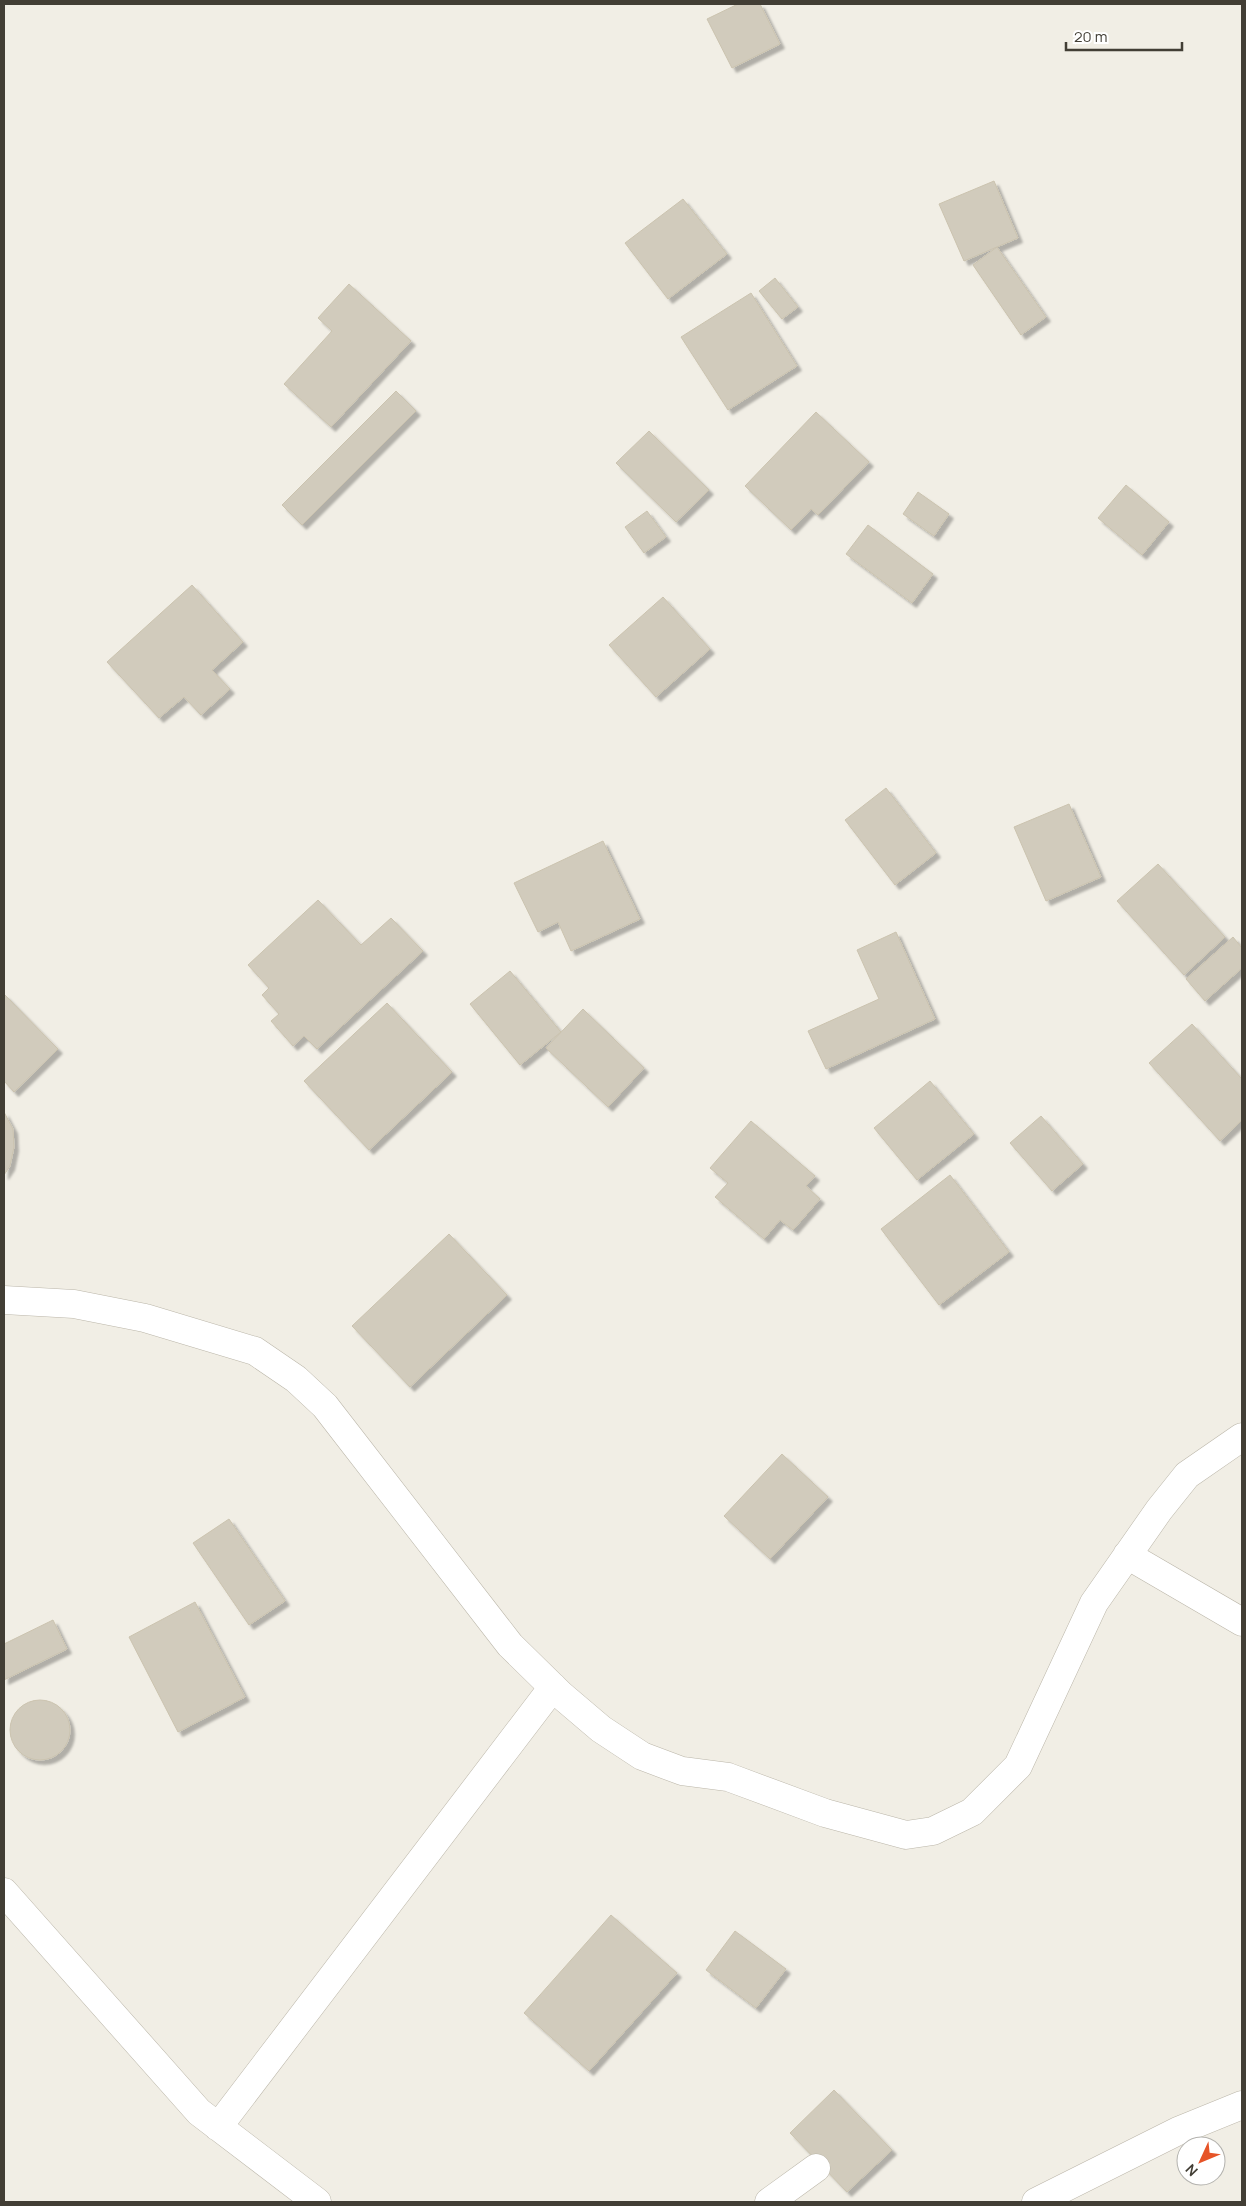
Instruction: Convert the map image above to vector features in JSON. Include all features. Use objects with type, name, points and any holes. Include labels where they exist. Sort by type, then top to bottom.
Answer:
[{"type":"street","points":[[4,1300],[74,1304],[145,1318],[255,1351],[296,1379],[325,1406],[510,1645],[553,1687],[602,1729],[642,1756],[682,1771],[728,1777],[859,1824],[906,1835],[933,1831],[972,1812],[1018,1766],[1094,1603],[1159,1510],[1187,1475],[1242,1438]]},
{"type":"street","points":[[1127,1555],[1242,1622]]},
{"type":"street","points":[[218,2127],[553,1687]]},
{"type":"street","points":[[4,1892],[199,2112],[317,2202]]},
{"type":"street","points":[[1036,2202],[1178,2131],[1242,2106]]},
{"type":"street","points":[[769,2202],[816,2168]]},
{"type":"building","points":[[738,4],[760,4],[780,44],[732,68],[707,19]]},
{"type":"building","points":[[994,181],[1018,238],[964,261],[939,204]]},
{"type":"building","points":[[683,199],[727,254],[668,299],[625,243]]},
{"type":"building","points":[[997,247],[1046,317],[1021,335],[973,265]]},
{"type":"building","points":[[775,278],[798,307],[782,319],[759,291]]},
{"type":"building","points":[[349,284],[411,341],[331,427],[284,384],[332,331],[318,318]]},
{"type":"building","points":[[751,293],[797,366],[728,410],[681,337]]},
{"type":"building","points":[[396,391],[416,411],[302,525],[282,505]]},
{"type":"building","points":[[816,412],[869,462],[818,515],[811,509],[791,530],[745,486]]},
{"type":"building","points":[[649,431],[709,490],[676,522],[616,463]]},
{"type":"building","points":[[1126,485],[1169,522],[1142,555],[1098,518]]},
{"type":"building","points":[[918,492],[949,514],[934,536],[903,514]]},
{"type":"building","points":[[647,511],[666,537],[644,553],[625,527]]},
{"type":"building","points":[[868,525],[933,574],[912,603],[846,554]]},
{"type":"building","points":[[192,585],[243,642],[212,670],[230,689],[201,715],[184,697],[159,718],[107,662]]},
{"type":"building","points":[[663,597],[710,649],[656,697],[609,645]]},
{"type":"building","points":[[886,788],[936,853],[895,885],[845,820]]},
{"type":"building","points":[[1069,804],[1101,877],[1046,901],[1014,827]]},
{"type":"building","points":[[603,841],[640,919],[571,951],[558,922],[538,932],[514,883]]},
{"type":"building","points":[[1158,864],[1225,937],[1184,975],[1117,901]]},
{"type":"building","points":[[318,900],[361,945],[391,918],[423,951],[317,1049],[304,1036],[293,1046],[271,1021],[279,1014],[262,995],[269,988],[248,965]]},
{"type":"building","points":[[896,932],[935,1019],[826,1069],[808,1031],[879,999],[857,950]]},
{"type":"building","points":[[1233,937],[1242,948],[1242,968],[1205,1001],[1186,979]]},
{"type":"building","points":[[510,971],[561,1032],[520,1065],[470,1004]]},
{"type":"building","points":[[4,994],[58,1049],[14,1092],[4,1081]]},
{"type":"building","points":[[387,1003],[452,1072],[369,1150],[304,1081]]},
{"type":"building","points":[[583,1009],[644,1068],[608,1107],[546,1048]]},
{"type":"building","points":[[1192,1024],[1242,1079],[1242,1120],[1220,1141],[1149,1063]]},
{"type":"building","points":[[930,1081],[974,1134],[917,1180],[874,1128]]},
{"type":"building","points":[[4,1112],[13,1129],[14,1147],[10,1166],[4,1175]]},
{"type":"building","points":[[1041,1116],[1083,1164],[1052,1191],[1010,1143]]},
{"type":"building","points":[[751,1121],[815,1176],[806,1186],[820,1199],[793,1230],[780,1220],[764,1239],[715,1197],[728,1183],[710,1168]]},
{"type":"building","points":[[950,1175],[1009,1252],[939,1305],[881,1229]]},
{"type":"building","points":[[449,1234],[507,1295],[410,1387],[352,1326]]},
{"type":"building","points":[[782,1454],[828,1497],[770,1559],[724,1516]]},
{"type":"building","points":[[229,1519],[285,1601],[249,1625],[193,1543]]},
{"type":"building","points":[[195,1602],[245,1697],[178,1732],[129,1637]]},
{"type":"building","points":[[53,1620],[67,1649],[4,1680],[4,1644]]},
{"type":"building","points":[[40,1700],[57,1705],[65,1713],[70,1730],[65,1747],[57,1755],[40,1760],[23,1755],[15,1747],[10,1730],[15,1713],[23,1705]]},
{"type":"building","points":[[611,1915],[677,1973],[589,2071],[524,2013]]},
{"type":"building","points":[[735,1931],[786,1969],[756,2008],[706,1970]]},
{"type":"building","points":[[834,2090],[892,2150],[847,2192],[790,2133]]}]
